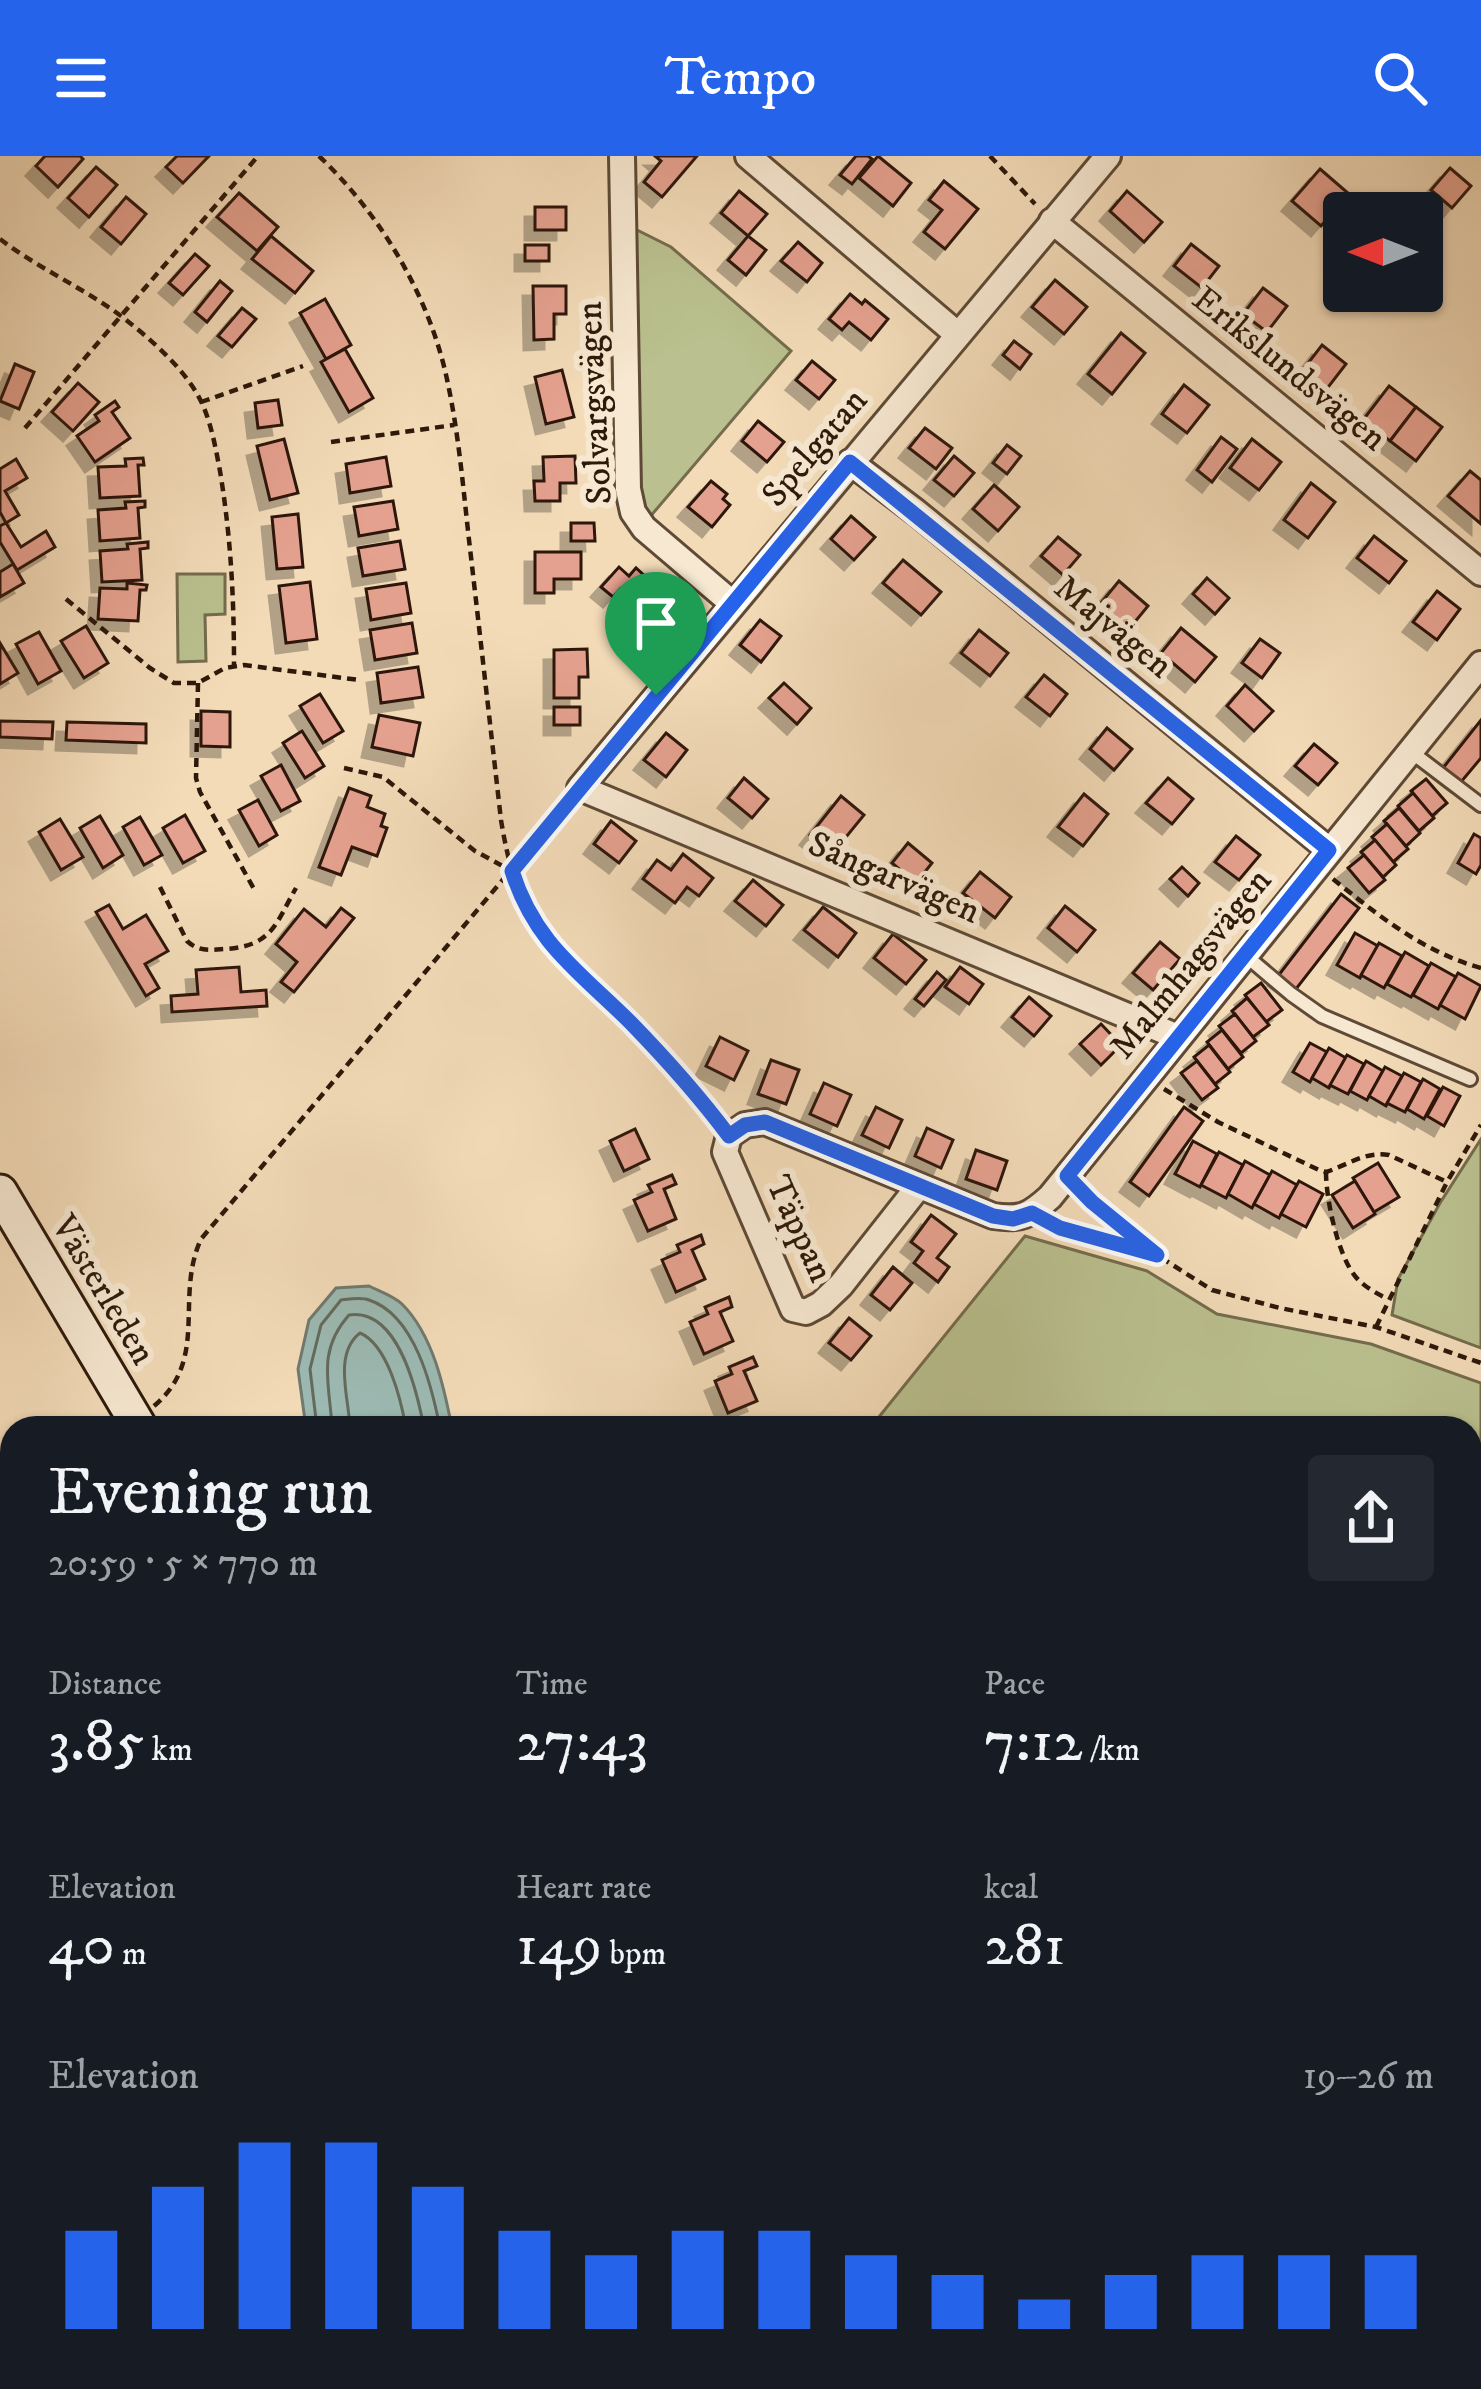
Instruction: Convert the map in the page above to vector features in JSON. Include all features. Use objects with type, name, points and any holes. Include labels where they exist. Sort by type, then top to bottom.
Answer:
[{"type":"street","name":"Solvargsvägen","points":[[622,156],[632,512],[644,528],[732,603]]},
{"type":"street","points":[[748,156],[957,334]]},
{"type":"street","name":"Spelgatan","points":[[580,788],[1108,156]]},
{"type":"street","name":"Erikslundsvägen","points":[[1052,220],[1481,573]]},
{"type":"street","name":"Majvägen","points":[[850,462],[1323,858]]},
{"type":"street","name":"Malmhagsvägen","points":[[1032,1213],[1067,1176],[1481,664]]},
{"type":"street","name":"Sångarvägen","points":[[580,788],[1178,1037]]},
{"type":"street","name":"Täppan","points":[[765,1122],[919,1186],[841,1285],[806,1312],[793,1309],[725,1152],[729,1136],[745,1125],[765,1122]]},
{"type":"street","points":[[919,1186],[993,1216],[1013,1219],[1032,1213]]},
{"type":"street","name":"Västerleden","points":[[0,1192],[132,1416]]},
{"type":"lane","points":[[1410,751],[1481,805]]},
{"type":"lane","points":[[1244,955],[1322,1016],[1470,1078]]},
{"type":"path","points":[[25,428],[258,156]]},
{"type":"path","points":[[320,156],[355,195],[398,256],[438,345],[454,425],[501,820],[524,904],[554,951],[631,1023],[729,1136]]},
{"type":"path","points":[[990,156],[1052,220]]},
{"type":"path","points":[[0,239],[122,317],[189,381],[202,402],[230,530],[234,665]]},
{"type":"path","points":[[202,402],[303,366]]},
{"type":"path","points":[[331,442],[454,425]]},
{"type":"path","points":[[66,599],[164,677],[181,684],[198,683],[234,665],[359,680]]},
{"type":"path","points":[[198,683],[196,778],[254,889]]},
{"type":"path","points":[[344,768],[383,777],[475,851],[512,871]]},
{"type":"path","points":[[145,1416],[180,1376],[187,1355],[190,1275],[201,1239],[580,788]]},
{"type":"path","points":[[1323,858],[1399,930],[1442,954],[1481,968]]},
{"type":"path","points":[[160,887],[187,940],[193,947],[210,950],[260,942],[275,926],[296,888]]},
{"type":"path","points":[[1146,1078],[1218,1122],[1326,1172],[1378,1154],[1447,1182]]},
{"type":"path","points":[[1376,1327],[1447,1182],[1481,1125]]},
{"type":"path","points":[[1326,1172],[1330,1210],[1350,1269],[1358,1280],[1388,1299]]},
{"type":"path","points":[[1067,1176],[1157,1255],[1212,1290],[1376,1327],[1481,1363]]},
{"type":"path","points":[[1032,1213],[1060,1228],[1157,1255]]},
{"type":"green space","points":[[635,229],[671,247],[791,351],[649,518],[640,496]]},
{"type":"green space","points":[[177,574],[225,574],[225,614],[205,615],[206,661],[178,662]]},
{"type":"green space","points":[[1481,1139],[1481,1348],[1392,1315],[1398,1279]]},
{"type":"green space","points":[[1025,1236],[1147,1271],[1217,1314],[1371,1344],[1481,1383],[1481,1416],[880,1416]]},
{"type":"water","points":[[369,1286],[399,1301],[429,1346],[449,1416],[304,1416],[298,1369],[309,1320],[336,1288]]},
{"type":"building","points":[[45,156],[83,159],[58,187],[36,166]]},
{"type":"building","points":[[177,156],[209,156],[183,183],[166,167]]},
{"type":"building","points":[[655,156],[697,156],[662,197],[644,182],[661,161]]},
{"type":"building","points":[[856,156],[872,159],[852,184],[840,175]]},
{"type":"building","points":[[878,156],[911,183],[893,206],[859,178]]},
{"type":"building","points":[[96,167],[117,185],[89,217],[68,198]]},
{"type":"building","points":[[1450,168],[1471,186],[1452,208],[1443,200],[1443,192],[1431,190]]},
{"type":"building","points":[[1320,169],[1347,192],[1323,192],[1321,226],[1292,201]]},
{"type":"building","points":[[944,181],[978,209],[945,249],[924,232],[942,210],[929,200]]},
{"type":"building","points":[[739,191],[767,214],[748,236],[721,213]]},
{"type":"building","points":[[1127,191],[1162,222],[1144,242],[1110,211]]},
{"type":"building","points":[[239,193],[278,227],[257,251],[217,217]]},
{"type":"building","points":[[126,197],[146,214],[121,244],[101,227]]},
{"type":"building","points":[[535,207],[566,207],[566,230],[535,230]]},
{"type":"building","points":[[271,236],[313,271],[295,293],[252,259]]},
{"type":"building","points":[[748,236],[766,250],[746,275],[728,260]]},
{"type":"building","points":[[798,242],[822,263],[807,282],[781,261]]},
{"type":"building","points":[[1191,244],[1219,266],[1202,288],[1174,266]]},
{"type":"building","points":[[525,245],[549,245],[549,261],[525,261]]},
{"type":"building","points":[[195,254],[209,266],[183,295],[169,283]]},
{"type":"building","points":[[1055,280],[1087,307],[1064,334],[1032,307]]},
{"type":"building","points":[[220,281],[232,291],[207,322],[195,312]]},
{"type":"building","points":[[533,286],[566,286],[566,314],[554,314],[554,339],[534,340]]},
{"type":"building","points":[[1263,288],[1287,306],[1267,332],[1243,314]]},
{"type":"building","points":[[850,294],[888,319],[871,340],[849,322],[842,330],[829,319]]},
{"type":"building","points":[[325,299],[351,345],[326,359],[300,313]]},
{"type":"building","points":[[242,308],[256,319],[232,347],[218,336]]},
{"type":"building","points":[[1121,333],[1145,353],[1112,394],[1088,374]]},
{"type":"building","points":[[1014,341],[1031,354],[1020,369],[1003,355]]},
{"type":"building","points":[[1322,345],[1346,364],[1326,390],[1302,371]]},
{"type":"building","points":[[345,349],[373,398],[349,412],[321,362]]},
{"type":"building","points":[[812,361],[835,380],[819,399],[796,380]]},
{"type":"building","points":[[15,364],[34,372],[19,409],[0,401]]},
{"type":"building","points":[[562,370],[574,417],[546,424],[535,377]]},
{"type":"building","points":[[78,383],[99,402],[73,431],[52,412]]},
{"type":"building","points":[[1184,385],[1209,405],[1187,433],[1162,414]]},
{"type":"building","points":[[1389,386],[1416,407],[1390,441],[1363,420]]},
{"type":"building","points":[[278,400],[282,425],[258,428],[255,403]]},
{"type":"building","points":[[115,401],[119,407],[112,412],[130,438],[95,462],[77,436],[99,421],[95,415]]},
{"type":"building","points":[[1416,407],[1442,427],[1416,461],[1390,441]]},
{"type":"building","points":[[758,421],[784,442],[767,462],[742,441]]},
{"type":"building","points":[[925,428],[952,448],[936,469],[909,448]]},
{"type":"building","points":[[1221,437],[1237,449],[1212,482],[1197,470]]},
{"type":"building","points":[[284,439],[298,493],[270,500],[257,446]]},
{"type":"building","points":[[1252,439],[1281,462],[1259,490],[1230,468]]},
{"type":"building","points":[[1007,445],[1021,456],[1007,474],[993,463]]},
{"type":"building","points":[[575,456],[576,483],[560,483],[560,501],[535,501],[534,481],[544,481],[543,457]]},
{"type":"building","points":[[954,456],[974,473],[954,496],[934,480]]},
{"type":"building","points":[[386,457],[391,486],[350,493],[346,464]]},
{"type":"building","points":[[143,458],[144,465],[138,465],[140,496],[100,498],[98,467],[126,466],[125,459]]},
{"type":"building","points":[[16,459],[27,478],[5,491],[19,515],[6,523],[0,512],[0,469]]},
{"type":"building","points":[[1470,471],[1481,480],[1481,524],[1448,496]]},
{"type":"building","points":[[711,481],[727,494],[723,499],[730,505],[712,527],[688,507]]},
{"type":"building","points":[[1311,483],[1335,502],[1308,538],[1284,520]]},
{"type":"building","points":[[994,485],[1019,507],[998,531],[973,509]]},
{"type":"building","points":[[145,501],[145,507],[138,508],[140,538],[100,541],[98,510]]},
{"type":"building","points":[[393,501],[398,529],[359,536],[354,507]]},
{"type":"building","points":[[298,514],[303,567],[277,569],[272,517]]},
{"type":"building","points":[[851,516],[875,537],[854,560],[831,539]]},
{"type":"building","points":[[6,523],[21,547],[46,531],[55,547],[17,570],[0,542],[0,526]]},
{"type":"building","points":[[571,523],[594,523],[595,541],[571,541]]},
{"type":"building","points":[[1374,536],[1406,561],[1389,583],[1357,558]]},
{"type":"building","points":[[1058,537],[1080,555],[1063,575],[1041,556]]},
{"type":"building","points":[[400,541],[405,569],[363,576],[358,548]]},
{"type":"building","points":[[148,542],[148,548],[140,549],[142,580],[102,582],[100,551]]},
{"type":"building","points":[[535,552],[581,552],[581,579],[554,579],[554,593],[535,593]]},
{"type":"building","points":[[903,560],[941,592],[921,615],[883,583]]},
{"type":"building","points":[[13,564],[24,583],[0,597],[0,572]]},
{"type":"building","points":[[619,567],[629,576],[636,568],[658,588],[641,607],[620,589],[613,597],[601,587]]},
{"type":"building","points":[[1207,578],[1229,598],[1215,614],[1193,594]]},
{"type":"building","points":[[1119,581],[1148,606],[1129,629],[1100,604]]},
{"type":"building","points":[[310,582],[317,639],[286,643],[279,586]]},
{"type":"building","points":[[127,583],[147,585],[140,590],[138,621],[98,619],[100,588],[127,589]]},
{"type":"building","points":[[406,583],[411,613],[371,620],[366,589]]},
{"type":"building","points":[[1437,591],[1460,609],[1437,640],[1413,622]]},
{"type":"building","points":[[760,620],[781,636],[761,662],[740,645]]},
{"type":"building","points":[[412,623],[417,653],[375,660],[370,630]]},
{"type":"building","points":[[86,626],[108,663],[84,678],[61,641]]},
{"type":"building","points":[[1181,628],[1216,657],[1195,682],[1161,653]]},
{"type":"building","points":[[979,630],[1008,653],[990,676],[961,653]]},
{"type":"building","points":[[39,632],[61,671],[38,684],[16,644]]},
{"type":"building","points":[[1260,639],[1280,653],[1262,678],[1242,663]]},
{"type":"building","points":[[0,643],[18,673],[0,684]]},
{"type":"building","points":[[587,649],[588,677],[579,677],[579,698],[554,698],[554,650]]},
{"type":"building","points":[[418,667],[423,697],[381,703],[377,673]]},
{"type":"building","points":[[1044,675],[1067,694],[1050,716],[1026,697]]},
{"type":"building","points":[[784,683],[811,708],[797,724],[769,698]]},
{"type":"building","points":[[1245,685],[1273,711],[1254,731],[1227,706]]},
{"type":"building","points":[[320,694],[343,731],[323,743],[300,706]]},
{"type":"building","points":[[554,707],[580,707],[580,725],[554,725]]},
{"type":"building","points":[[201,711],[230,712],[230,747],[201,746]]},
{"type":"building","points":[[379,715],[420,723],[413,756],[372,747]]},
{"type":"building","points":[[1481,720],[1481,758],[1461,782],[1443,768]]},
{"type":"building","points":[[0,721],[53,722],[52,739],[0,737]]},
{"type":"building","points":[[67,722],[146,724],[146,743],[66,740]]},
{"type":"building","points":[[1107,728],[1132,749],[1114,770],[1090,749]]},
{"type":"building","points":[[302,731],[324,766],[305,778],[283,743]]},
{"type":"building","points":[[666,733],[687,750],[666,777],[644,760]]},
{"type":"building","points":[[1314,744],[1337,763],[1318,785],[1295,766]]},
{"type":"building","points":[[281,765],[300,801],[281,811],[261,776]]},
{"type":"building","points":[[744,778],[768,799],[752,818],[728,798]]},
{"type":"building","points":[[1168,778],[1193,799],[1172,824],[1146,803]]},
{"type":"building","points":[[1426,779],[1447,803],[1432,816],[1411,791]]},
{"type":"building","points":[[349,788],[371,796],[367,807],[385,814],[381,826],[387,828],[377,856],[352,847],[341,875],[319,867]]},
{"type":"building","points":[[1413,793],[1434,818],[1419,831],[1398,806]]},
{"type":"building","points":[[1084,794],[1108,814],[1083,846],[1058,827]]},
{"type":"building","points":[[841,796],[864,815],[833,853],[810,835]]},
{"type":"building","points":[[258,800],[277,835],[259,846],[239,810]]},
{"type":"building","points":[[1399,808],[1420,833],[1406,846],[1384,821]]},
{"type":"building","points":[[185,815],[205,851],[183,863],[163,828]]},
{"type":"building","points":[[100,816],[123,855],[103,868],[80,828]]},
{"type":"building","points":[[140,817],[162,855],[144,865],[123,827]]},
{"type":"building","points":[[60,819],[83,857],[61,870],[39,832]]},
{"type":"building","points":[[611,821],[636,841],[619,863],[594,844]]},
{"type":"building","points":[[1387,824],[1408,849],[1393,862],[1372,837]]},
{"type":"building","points":[[1474,834],[1481,838],[1481,865],[1476,874],[1458,863]]},
{"type":"building","points":[[1236,836],[1260,855],[1239,880],[1215,862]]},
{"type":"building","points":[[1375,840],[1396,865],[1383,877],[1361,852]]},
{"type":"building","points":[[908,843],[932,863],[916,883],[892,863]]},
{"type":"building","points":[[683,854],[713,878],[699,896],[687,887],[675,903],[643,879],[657,860],[671,870]]},
{"type":"building","points":[[1364,855],[1385,880],[1369,893],[1348,868]]},
{"type":"building","points":[[1182,867],[1199,883],[1188,896],[1170,879]]},
{"type":"building","points":[[980,872],[1011,897],[995,918],[963,893]]},
{"type":"building","points":[[753,880],[783,905],[766,926],[735,901]]},
{"type":"building","points":[[1341,894],[1359,908],[1296,989],[1278,976]]},
{"type":"building","points":[[109,905],[123,929],[146,915],[168,951],[145,964],[159,988],[146,996],[96,912]]},
{"type":"building","points":[[1065,906],[1095,930],[1077,952],[1048,928]]},
{"type":"building","points":[[823,907],[856,933],[838,957],[804,930]]},
{"type":"building","points":[[341,908],[354,918],[294,992],[281,982],[297,962],[276,944],[304,909],[326,927]]},
{"type":"building","points":[[1355,933],[1378,946],[1360,978],[1337,965]]},
{"type":"building","points":[[893,934],[926,960],[906,984],[874,958]]},
{"type":"building","points":[[1160,942],[1180,959],[1153,990],[1133,973]]},
{"type":"building","points":[[1379,943],[1402,956],[1384,988],[1361,975]]},
{"type":"building","points":[[1405,952],[1429,966],[1411,997],[1387,984]]},
{"type":"building","points":[[1431,963],[1456,977],[1438,1009],[1413,995]]},
{"type":"building","points":[[239,967],[241,992],[266,990],[267,1006],[172,1012],[171,996],[198,994],[196,970]]},
{"type":"building","points":[[960,967],[983,984],[969,1004],[945,987]]},
{"type":"building","points":[[937,972],[946,980],[924,1006],[915,999]]},
{"type":"building","points":[[1458,973],[1481,986],[1465,1019],[1440,1005]]},
{"type":"building","points":[[1261,983],[1282,1010],[1266,1022],[1245,995]]},
{"type":"building","points":[[1029,997],[1051,1016],[1034,1036],[1012,1017]]},
{"type":"building","points":[[1247,998],[1269,1025],[1253,1037],[1232,1011]]},
{"type":"building","points":[[1235,1014],[1256,1041],[1241,1053],[1219,1026]]},
{"type":"building","points":[[1101,1024],[1121,1045],[1101,1065],[1080,1044]]},
{"type":"building","points":[[1222,1030],[1243,1057],[1228,1069],[1207,1042]]},
{"type":"building","points":[[720,1037],[748,1051],[734,1080],[706,1066]]},
{"type":"building","points":[[1310,1043],[1327,1052],[1310,1082],[1293,1072]]},
{"type":"building","points":[[1209,1045],[1230,1072],[1215,1084],[1194,1057]]},
{"type":"building","points":[[1329,1048],[1346,1058],[1329,1088],[1312,1078]]},
{"type":"building","points":[[1347,1055],[1364,1064],[1348,1094],[1330,1085]]},
{"type":"building","points":[[771,1060],[799,1070],[786,1104],[758,1094]]},
{"type":"building","points":[[1197,1061],[1218,1088],[1202,1100],[1181,1073]]},
{"type":"building","points":[[1366,1061],[1383,1071],[1367,1100],[1350,1091]]},
{"type":"building","points":[[1385,1067],[1402,1076],[1386,1106],[1369,1096]]},
{"type":"building","points":[[1404,1073],[1421,1082],[1405,1112],[1387,1103]]},
{"type":"building","points":[[1423,1079],[1440,1089],[1424,1119],[1407,1109]]},
{"type":"building","points":[[824,1083],[851,1095],[837,1126],[810,1114]]},
{"type":"building","points":[[1443,1087],[1460,1096],[1444,1126],[1427,1116]]},
{"type":"building","points":[[876,1107],[902,1120],[889,1148],[862,1135]]},
{"type":"building","points":[[1184,1107],[1203,1121],[1149,1196],[1130,1182]]},
{"type":"building","points":[[927,1128],[953,1140],[941,1168],[915,1156]]},
{"type":"building","points":[[635,1129],[649,1159],[624,1171],[610,1141]]},
{"type":"building","points":[[1193,1141],[1217,1154],[1200,1187],[1175,1174]]},
{"type":"building","points":[[976,1150],[1007,1161],[997,1190],[966,1179]]},
{"type":"building","points":[[1219,1152],[1243,1165],[1226,1198],[1201,1185]]},
{"type":"building","points":[[1245,1161],[1270,1175],[1252,1208],[1228,1194]]},
{"type":"building","points":[[1378,1163],[1399,1197],[1374,1212],[1353,1178]]},
{"type":"building","points":[[1272,1171],[1297,1185],[1279,1218],[1254,1204]]},
{"type":"building","points":[[672,1175],[676,1184],[664,1189],[676,1219],[648,1231],[634,1200],[652,1192],[648,1185]]},
{"type":"building","points":[[1299,1181],[1323,1194],[1306,1227],[1281,1214]]},
{"type":"building","points":[[1355,1181],[1375,1214],[1353,1228],[1332,1195]]},
{"type":"building","points":[[931,1215],[956,1234],[937,1258],[949,1267],[938,1282],[914,1263],[923,1251],[911,1242]]},
{"type":"building","points":[[701,1235],[704,1244],[692,1250],[705,1279],[676,1292],[662,1260],[680,1252],[677,1245]]},
{"type":"building","points":[[893,1267],[912,1283],[890,1310],[871,1295]]},
{"type":"building","points":[[729,1297],[732,1307],[720,1312],[733,1341],[704,1354],[690,1322],[708,1314],[705,1307]]},
{"type":"building","points":[[849,1318],[871,1336],[851,1360],[829,1343]]},
{"type":"building","points":[[753,1357],[757,1366],[744,1371],[757,1401],[728,1413],[715,1381],[732,1374],[729,1367]]},
{"type":"route","points":[[850,462],[1329,850],[1067,1176],[1157,1255],[1060,1228],[1032,1213],[1013,1219],[993,1216],[765,1122],[745,1125],[729,1136],[694,1090],[631,1023],[554,951],[524,904],[512,871],[656,695],[850,462]]}]
